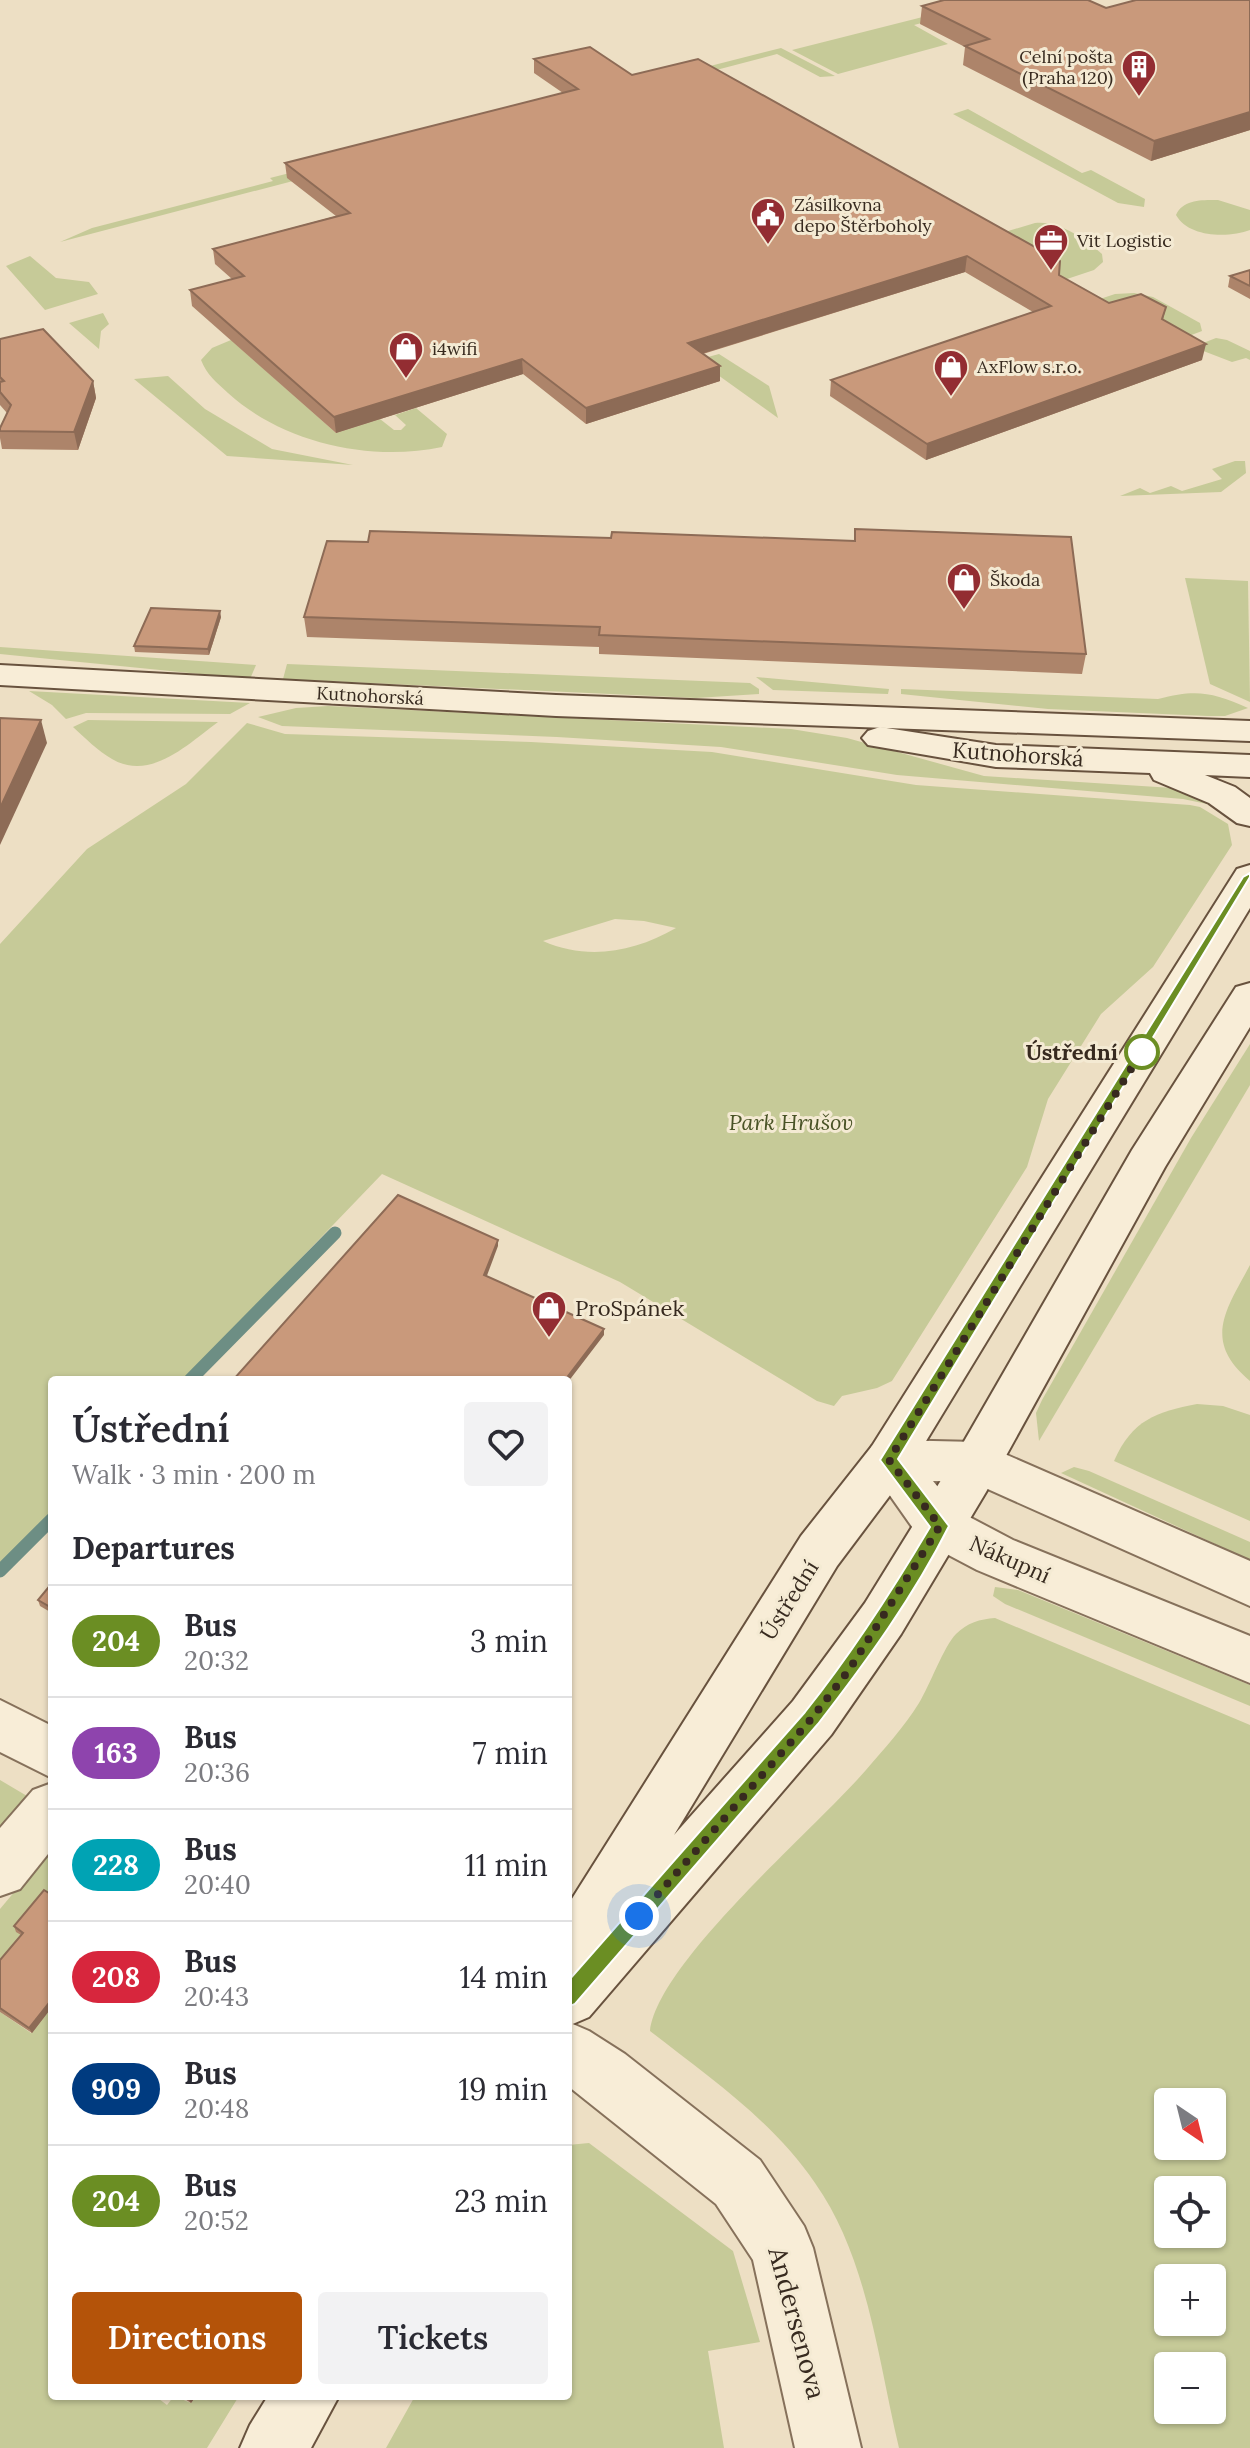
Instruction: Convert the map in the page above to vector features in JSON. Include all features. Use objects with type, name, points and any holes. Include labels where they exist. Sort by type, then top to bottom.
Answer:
[{"type":"street","name":"Kutnohorská","points":[[0,675],[740,713],[952,717],[1250,731]]},
{"type":"street","name":"Kutnohorská","points":[[740,713],[996,756],[1250,766]]},
{"type":"street","points":[[1122,761],[1151,767],[1206,787],[1232,800],[1250,815]]},
{"type":"street","name":"Ústřední","points":[[572,1956],[582,1934],[819,1551],[889,1460],[1250,877]]},
{"type":"street","points":[[572,1992],[812,1718],[882,1622],[1198,1077],[1250,996]]},
{"type":"street","points":[[889,1460],[977,1462],[1250,1584]]},
{"type":"street","name":"Nákupní","points":[[889,1460],[940,1526],[995,1555],[1250,1660]]},
{"type":"street","points":[[0,1724],[48,1752]]},
{"type":"street","points":[[0,1870],[48,1813]]},
{"type":"street","name":"Andersenova","points":[[572,2055],[604,2075],[738,2182],[782,2248],[828,2448]]},
{"type":"street","points":[[273,2448],[303,2400]]},
{"type":"green space","points":[[990,0],[1009,0],[914,25],[948,44],[838,74],[792,50]]},
{"type":"green space","points":[[781,48],[835,76],[820,77],[777,54],[60,242],[92,228],[273,181],[270,178]]},
{"type":"green space","points":[[968,109],[1082,173],[1091,170],[1145,199],[1144,207],[1118,203],[953,114]]},
{"type":"green space","points":[[1218,200],[1250,210],[1250,230],[1221,235],[1200,232],[1182,223],[1176,215],[1188,203]]},
{"type":"green space","points":[[1035,223],[1053,224],[1071,232],[1102,254],[1103,262],[1094,270],[1049,285],[988,237]]},
{"type":"green space","points":[[30,256],[56,278],[89,282],[98,294],[45,310],[6,266]]},
{"type":"green space","points":[[1134,293],[1153,297],[1200,323],[1202,331],[1173,342],[1082,305],[1115,294]]},
{"type":"green space","points":[[103,313],[109,324],[101,331],[99,349],[69,323]]},
{"type":"green space","points":[[1216,338],[1250,351],[1250,360],[1246,358],[1232,362],[1193,347]]},
{"type":"green space","points":[[231,340],[336,433],[380,419],[394,430],[401,430],[406,425],[395,415],[416,408],[447,434],[442,447],[386,452],[357,450],[301,436],[275,425],[228,393],[203,365],[201,360],[212,348]]},
{"type":"green space","points":[[719,354],[769,386],[778,418],[697,360]]},
{"type":"green space","points":[[168,376],[205,409],[272,449],[353,465],[227,456],[134,379]]},
{"type":"green space","points":[[1245,461],[1246,473],[1221,492],[1120,496],[1140,488],[1150,493],[1171,486],[1182,491],[1222,479],[1212,469]]},
{"type":"green space","points":[[1185,578],[1248,581],[1250,702],[1210,684]]},
{"type":"green space","points":[[0,647],[256,665],[250,679],[0,654]]},
{"type":"green space","points":[[287,664],[750,683],[759,689],[759,694],[696,698],[283,679]]},
{"type":"green space","points":[[756,677],[889,689],[888,694],[773,690]]},
{"type":"green space","points":[[901,689],[1158,699],[1194,693],[1224,698],[1248,708],[1225,716],[1048,709],[901,694]]},
{"type":"green space","points":[[29,691],[250,703],[230,714],[86,713],[66,719],[52,705]]},
{"type":"green space","points":[[328,706],[791,729],[847,738],[984,776],[1173,788],[1212,801],[1207,804],[1183,799],[897,775],[721,747],[282,726],[258,717],[296,708]]},
{"type":"green space","points":[[88,720],[218,722],[169,757],[141,766],[112,759],[73,727]]},
{"type":"green space","name":"Park Hrušov","points":[[247,723],[285,734],[712,752],[916,785],[1190,805],[1200,807],[1228,824],[1232,845],[1153,967],[1101,1014],[1048,1099],[1027,1167],[892,1381],[842,1396],[834,1406],[817,1401],[620,1282],[382,1174],[188,1376],[48,1376],[48,1521],[0,1571],[0,944],[87,849],[186,784]],"holes":[[[615,919],[676,928],[644,943],[611,951],[577,951],[543,941]]]},
{"type":"green space","points":[[1250,1044],[1250,1085],[1039,1441],[1036,1413],[1042,1400],[1191,1138]]},
{"type":"green space","points":[[1250,1265],[1250,1381],[1226,1352],[1223,1325],[1233,1296]]},
{"type":"green space","points":[[1197,1404],[1223,1406],[1250,1415],[1250,1521],[1114,1461],[1129,1436],[1147,1420]]},
{"type":"green space","points":[[1074,1467],[1250,1542],[1250,1560],[1061,1473]]},
{"type":"green space","points":[[995,1587],[1018,1590],[1250,1685],[1250,1706],[1005,1604],[993,1596]]},
{"type":"green space","points":[[995,1618],[1250,1725],[1250,2448],[899,2448],[869,2311],[848,2244],[833,2212],[798,2160],[759,2119],[650,2031],[660,2002],[680,1969],[742,1896],[843,1795],[894,1738],[919,1703],[956,1634],[979,1621]]},
{"type":"green space","points":[[0,1780],[27,1796],[0,1828]]},
{"type":"green space","points":[[48,1852],[48,1904],[0,1969],[0,1909]]},
{"type":"green space","points":[[0,2012],[31,2033],[48,2012],[48,2400],[160,2400],[167,2405],[171,2400],[191,2403],[193,2400],[237,2400],[207,2448],[0,2448]]},
{"type":"green space","points":[[589,2143],[733,2251],[760,2342],[708,2351],[724,2448],[386,2448],[413,2400],[572,2400],[572,2145]]},
{"type":"building","name":"Celní pošta (Praha 120)","points":[[944,0],[1088,0],[1106,8],[1136,0],[1250,0],[1250,112],[1154,141],[965,46],[989,39],[922,6]]},
{"type":"building","points":[[590,47],[632,75],[698,59],[1060,261],[1059,275],[1109,303],[1141,294],[1166,307],[1162,319],[1206,344],[927,444],[831,380],[1051,306],[967,256],[688,343],[720,366],[586,408],[522,359],[334,417],[190,290],[244,276],[213,249],[350,213],[285,163],[578,89],[534,59]]},
{"type":"building","points":[[1250,270],[1250,286],[1230,276]]},
{"type":"building","points":[[43,329],[93,381],[74,432],[0,431],[11,405],[0,392],[0,382],[4,381],[0,377],[0,339]]},
{"type":"building","points":[[855,529],[1071,537],[1086,654],[599,635],[600,627],[304,617],[327,541],[368,542],[370,531],[611,538],[612,532],[855,541]]},
{"type":"building","points":[[151,608],[220,611],[208,649],[134,646]]},
{"type":"building","points":[[0,718],[41,720],[0,808]]},
{"type":"building","points":[[398,1195],[498,1240],[484,1275],[604,1329],[568,1376],[237,1376]]},
{"type":"building","points":[[48,1588],[48,1606],[38,1600]]},
{"type":"building","points":[[44,1890],[48,1892],[48,2004],[29,2028],[0,2008],[0,1960],[23,1933],[14,1926]]},
{"type":"waterway","points":[[194,1376],[335,1233]]},
{"type":"waterway","points":[[0,1571],[48,1523]]},
{"type":"bus line","name":"204","points":[[572,1992],[812,1718],[849,1670],[901,1591],[940,1526],[889,1460],[1250,877]]},
{"type":"place","name":"Celní pošta (Praha 120)","points":[[1139,98]]},
{"type":"place","name":"Zásilkovna depo Štěrboholy","points":[[768,246]]},
{"type":"place","name":"Vit Logistic","points":[[1051,272]]},
{"type":"place","name":"i4wifi","points":[[406,380]]},
{"type":"place","name":"AxFlow s.r.o.","points":[[951,398]]},
{"type":"place","name":"Škoda","points":[[964,611]]},
{"type":"place","name":"Ústřední","points":[[1142,1052]]},
{"type":"place","name":"ProSpánek","points":[[549,1339]]},
{"type":"route","points":[[639,1916],[812,1718],[882,1622],[940,1526],[889,1460],[1149,1040],[1142,1052]]}]
